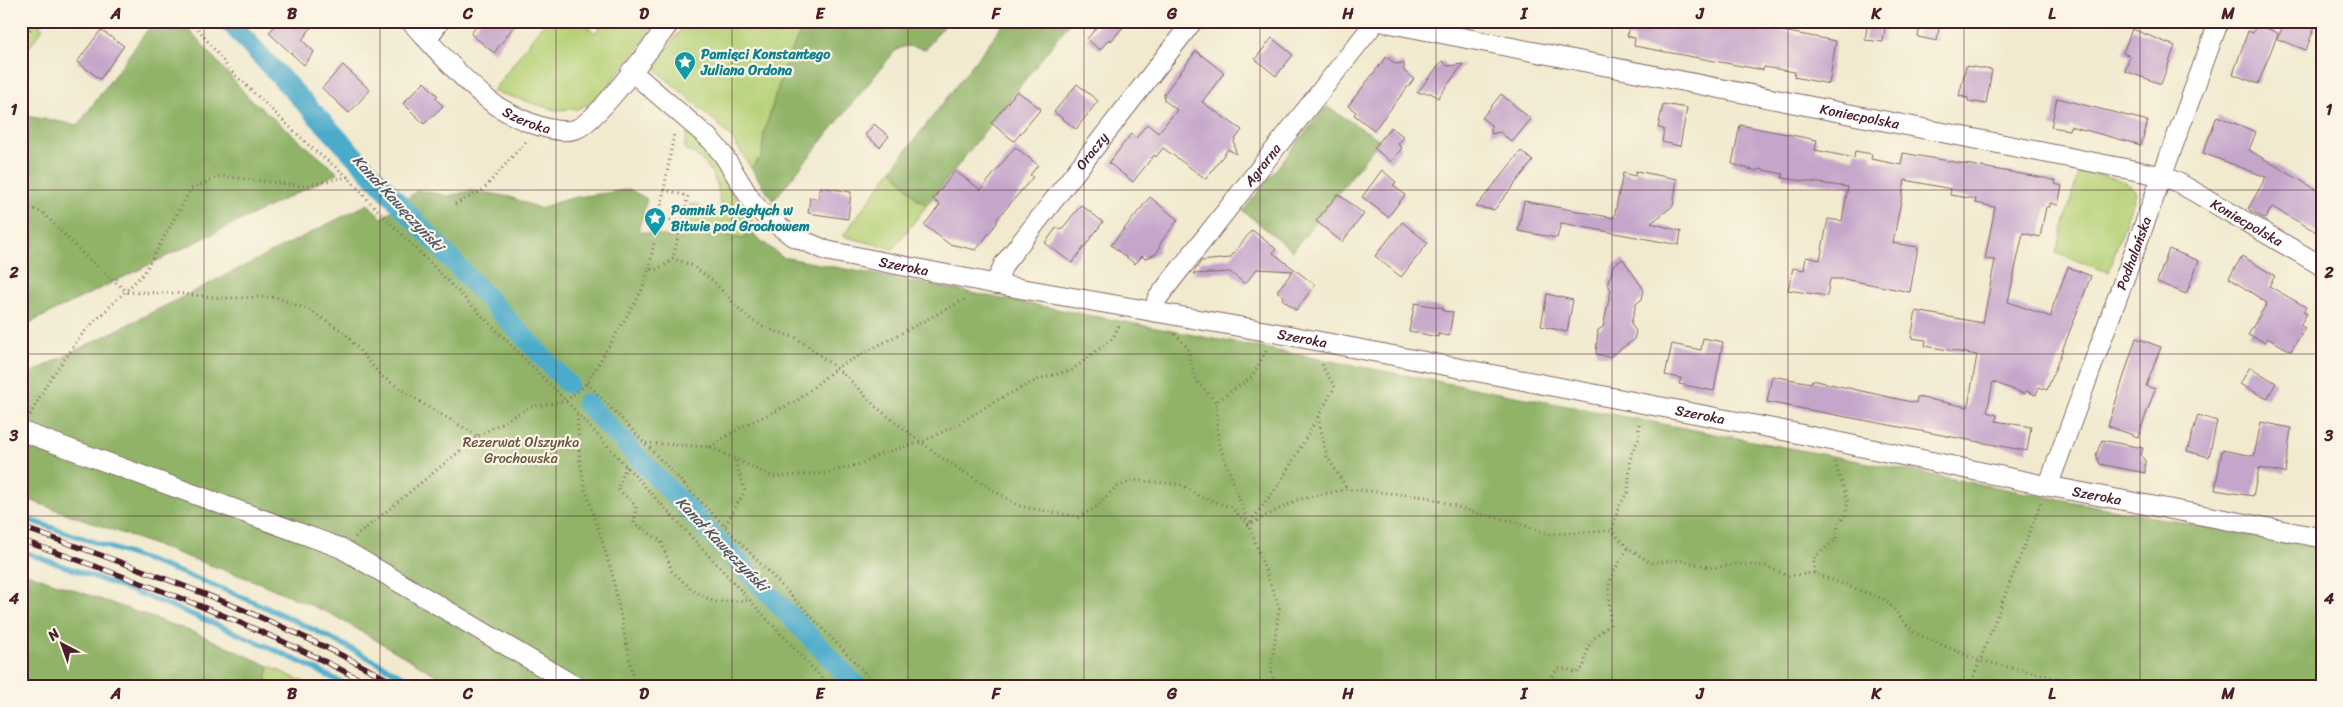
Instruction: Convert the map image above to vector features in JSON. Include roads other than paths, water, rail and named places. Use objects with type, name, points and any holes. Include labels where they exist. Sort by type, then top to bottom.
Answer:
[{"type":"street","name":"Szeroka","points":[[410,21],[485,98],[539,126],[558,130],[577,129],[600,110],[631,71],[711,140],[755,206],[797,239],[828,251],[995,284],[1319,341],[1827,440],[2048,486],[2322,538]]},
{"type":"street","points":[[426,39],[440,21]]},
{"type":"street","points":[[631,71],[671,21]]},
{"type":"street","name":"Oraczy","points":[[995,284],[999,272],[1010,256],[1193,21]]},
{"type":"street","name":"Koniecpolska","points":[[1377,21],[2163,176],[2179,183],[2322,266]]},
{"type":"street","name":"Agrarna","points":[[1154,312],[1157,299],[1170,282],[1377,21]]},
{"type":"street","name":"Podhalańska","points":[[2048,486],[2083,386],[2163,176],[2219,21]]},
{"type":"street","points":[[22,431],[341,548],[575,686]]},
{"type":"waterway","name":"Kanał Kawęczyński","points":[[228,21],[568,384]]},
{"type":"waterway","name":"Kanał Kawęczyński","points":[[586,403],[857,686]]},
{"type":"waterway","points":[[21,517],[146,560],[237,595],[326,635],[420,686]]},
{"type":"waterway","points":[[21,551],[187,612],[268,647],[348,686]]},
{"type":"railway","points":[[21,527],[118,561],[214,598],[308,639],[354,661],[399,686]]},
{"type":"railway","points":[[21,540],[111,572],[244,624],[287,643],[372,686]]},
{"type":"place","name":"Pamięci Konstantego Juliana Ordona","points":[[685,81]]},
{"type":"place","name":"Pomnik Poległych w Bitwie pod Grochowem","points":[[655,237]]},
{"type":"park label","name":"Rezerwat Olszynka Grochowska","points":[[521,450]]}]
